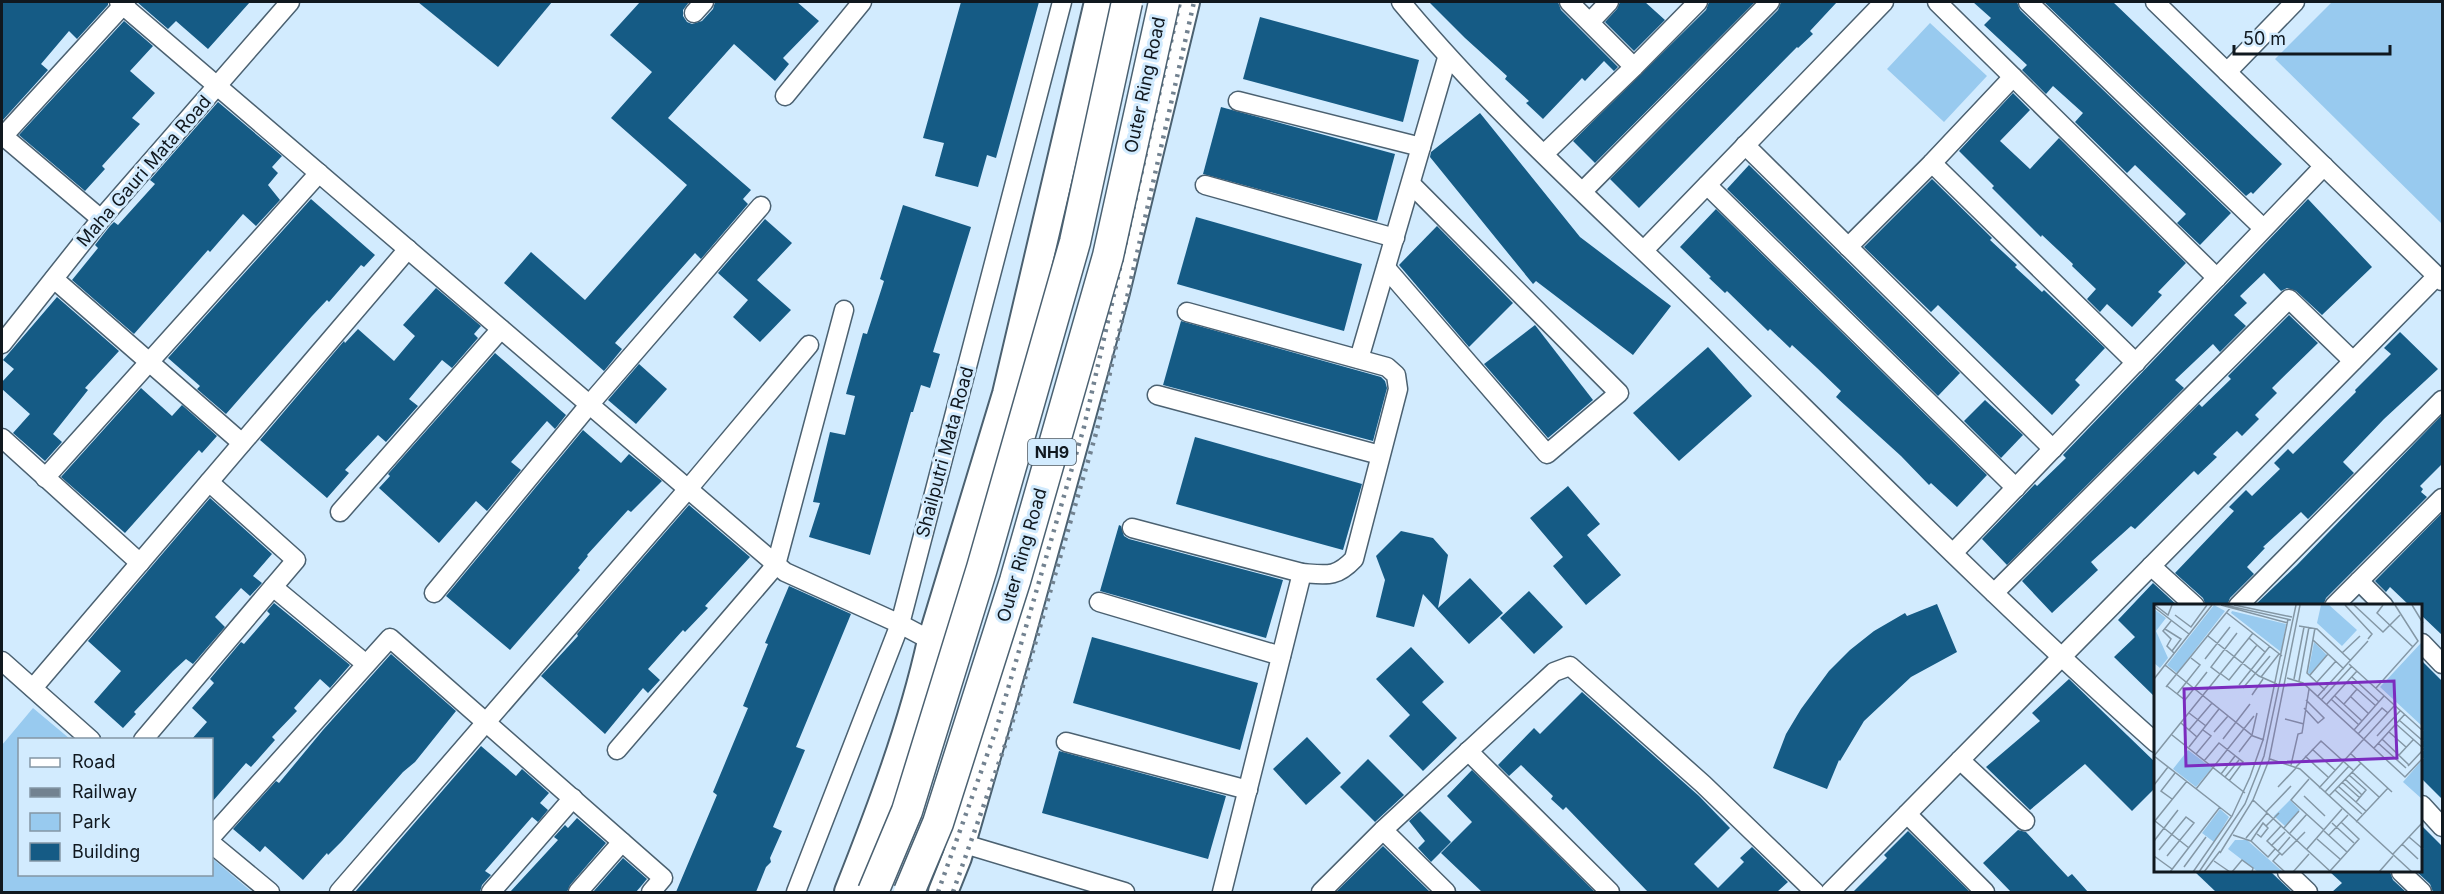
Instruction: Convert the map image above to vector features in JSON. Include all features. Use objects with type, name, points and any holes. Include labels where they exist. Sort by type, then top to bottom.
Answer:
[{"type":"highway","name":"Outer Ring Road","points":[[873,892],[907,811],[982,568],[1072,253],[1127,2]]},
{"type":"highway","name":"Outer Ring Road","points":[[909,892],[939,823],[1015,581],[1108,256],[1164,2]]},
{"type":"main road","points":[[849,892],[889,786],[926,672],[932,641],[1007,394],[1099,2]]},
{"type":"main road","name":"Outer Ring Road","points":[[944,892],[959,850],[1115,291],[1185,2]]},
{"type":"main road","points":[[965,535],[1041,559]]},
{"type":"street","name":"Maha Gauri Mata Road","points":[[2,344],[100,219],[290,2]]},
{"type":"street","points":[[785,96],[862,2]]},
{"type":"street","name":"Shailputri Mata Road","points":[[796,892],[900,624],[1062,2]]},
{"type":"street","points":[[1401,2],[1448,57],[1544,154],[2060,658],[2154,741]]},
{"type":"street","points":[[1569,2],[1634,67]]},
{"type":"street","points":[[1590,22],[1609,2]]},
{"type":"street","points":[[1544,154],[1698,2]]},
{"type":"street","points":[[1583,191],[1770,2]]},
{"type":"street","points":[[1644,250],[1884,2]]},
{"type":"street","points":[[1937,2],[2217,278]]},
{"type":"street","points":[[2028,2],[2263,228]]},
{"type":"street","points":[[1830,892],[2353,361],[2440,279],[2155,2]]},
{"type":"street","points":[[2227,72],[2295,2]]},
{"type":"street","points":[[2,134],[8,132],[123,3],[785,573],[900,624],[932,641]]},
{"type":"street","points":[[1359,359],[1448,57]]},
{"type":"street","points":[[1848,247],[2013,77]]},
{"type":"street","points":[[1238,100],[1421,147]]},
{"type":"street","points":[[2,134],[100,219]]},
{"type":"street","points":[[1746,145],[2053,449]]},
{"type":"street","points":[[1932,163],[2136,363]]},
{"type":"street","points":[[1953,553],[2324,166]]},
{"type":"street","points":[[45,478],[319,173]]},
{"type":"street","points":[[1386,268],[1547,454],[1618,393],[1411,184]]},
{"type":"street","points":[[1205,185],[1395,238]]},
{"type":"street","points":[[1707,185],[2016,488]]},
{"type":"street","points":[[434,593],[589,405],[761,206]]},
{"type":"street","points":[[33,688],[408,249]]},
{"type":"street","points":[[54,279],[242,444]]},
{"type":"street","points":[[1994,593],[2289,299],[2353,361]]},
{"type":"street","points":[[616,750],[776,565],[844,310]]},
{"type":"street","points":[[1132,528],[1302,573],[1324,575],[1342,572],[1354,559],[1398,389],[1396,375],[1387,367],[1187,312]]},
{"type":"street","points":[[340,512],[501,329]]},
{"type":"street","points":[[339,892],[688,489],[809,345]]},
{"type":"street","points":[[1157,395],[1380,455]]},
{"type":"street","points":[[2240,604],[2442,400]]},
{"type":"street","points":[[2,438],[141,563]]},
{"type":"street","points":[[145,738],[296,560],[209,482]]},
{"type":"street","points":[[2336,604],[2442,498]]},
{"type":"street","points":[[2151,566],[2193,604]]},
{"type":"street","points":[[1222,892],[1302,573]]},
{"type":"street","points":[[2359,581],[2382,604]]},
{"type":"street","points":[[273,587],[366,664]]},
{"type":"street","points":[[1100,602],[1281,656]]},
{"type":"street","points":[[213,835],[390,638],[663,878],[651,892]]},
{"type":"street","points":[[2423,645],[2442,664]]},
{"type":"street","points":[[2,661],[89,738]]},
{"type":"street","points":[[1321,892],[1468,750],[1554,672],[1570,666],[1703,784],[1815,892]]},
{"type":"street","points":[[1066,742],[1248,790]]},
{"type":"street","points":[[1468,750],[1610,892]]},
{"type":"street","points":[[1960,760],[2025,821]]},
{"type":"street","points":[[491,892],[573,798]]},
{"type":"street","points":[[2423,807],[2442,828]]},
{"type":"street","points":[[1907,814],[1985,892]]},
{"type":"street","points":[[1383,830],[1446,892]]},
{"type":"street","points":[[578,892],[622,842]]},
{"type":"street","points":[[213,845],[270,892]]},
{"type":"street","points":[[959,850],[1082,892]]},
{"type":"street","points":[[959,850],[1125,892]]},
{"type":"street","points":[[2288,873],[2308,892]]},
{"type":"street","points":[[2402,873],[2422,892]]},
{"type":"green space","points":[[2332,2],[2442,2],[2442,224],[2275,59]]},
{"type":"green space","points":[[1930,23],[1987,76],[1944,122],[1887,69]]},
{"type":"green space","points":[[33,708],[69,738],[18,738],[18,876],[213,876],[213,859],[252,892],[2,892],[2,745]]},
{"type":"building","points":[[2,2],[108,2],[108,5],[77,39],[69,31],[41,64],[48,70],[2,121]]},
{"type":"building","points":[[137,2],[250,2],[208,49],[176,21],[168,29]]},
{"type":"building","points":[[418,2],[552,2],[498,67]]},
{"type":"building","points":[[640,2],[689,2],[683,10],[683,16],[687,22],[692,24],[702,21],[713,9],[715,2],[797,2],[819,21],[783,58],[789,64],[775,81],[734,44],[668,118],[751,190],[743,199],[748,204],[701,259],[695,253],[615,343],[622,349],[604,371],[504,283],[531,252],[585,300],[687,185],[611,118],[652,72],[610,35]]},
{"type":"building","points":[[961,2],[1039,2],[996,158],[987,155],[978,187],[935,176],[944,143],[923,138]]},
{"type":"building","points":[[1429,2],[1558,2],[1561,10],[1618,67],[1614,71],[1604,61],[1585,81],[1582,78],[1543,119],[1526,103],[1529,101],[1505,79],[1507,76]]},
{"type":"building","points":[[1620,2],[1645,2],[1665,20],[1634,51],[1605,22]]},
{"type":"building","points":[[1709,2],[1755,2],[1595,163],[1573,141],[1706,10]]},
{"type":"building","points":[[1781,2],[1837,2],[1810,31],[1813,34],[1797,47],[1639,208],[1610,179],[1778,10]]},
{"type":"building","points":[[1973,2],[2017,2],[2020,10],[2231,213],[2200,245],[2177,223],[2186,214],[2135,165],[2127,173],[2075,122],[2083,113],[2053,86],[2046,94],[2022,70],[2027,65],[1984,25],[1991,18]]},
{"type":"building","points":[[2044,2],[2113,2],[2282,164],[2253,194],[2251,192],[2246,196]]},
{"type":"building","points":[[1260,17],[1419,60],[1403,122],[1243,79]]},
{"type":"building","points":[[124,21],[153,46],[130,71],[155,93],[132,118],[140,124],[102,166],[105,169],[85,191],[19,135]]},
{"type":"building","points":[[2013,93],[2030,110],[2000,141],[2030,169],[2059,138],[2186,263],[2158,292],[2162,295],[2132,327],[2107,304],[2100,312],[2087,299],[2096,289],[2072,266],[2073,264],[2042,235],[2041,237],[1992,188],[1994,186],[1959,151]]},
{"type":"building","points":[[218,102],[282,156],[272,167],[278,173],[268,185],[280,200],[256,226],[243,214],[134,334],[72,280],[98,248],[95,245],[110,226],[114,222],[118,225],[155,184],[150,180]]},
{"type":"building","points":[[1221,107],[1395,154],[1377,221],[1203,174]]},
{"type":"building","points":[[1480,113],[1580,237],[1671,306],[1633,355],[1536,281],[1533,284],[1430,157],[1431,152]]},
{"type":"building","points":[[1749,165],[1960,373],[1938,396],[1727,189]]},
{"type":"building","points":[[1932,179],[1992,238],[1990,240],[2017,265],[2015,267],[2042,292],[2044,290],[2105,348],[2075,380],[2080,385],[2052,415],[1938,305],[1931,312],[1864,247]]},
{"type":"building","points":[[311,199],[375,255],[364,267],[361,265],[329,302],[327,300],[312,316],[226,414],[197,389],[200,386],[168,358]]},
{"type":"building","points":[[2308,199],[2372,267],[2322,315],[2296,291],[2287,288],[2281,291],[2264,273],[2240,296],[2247,303],[2234,315],[2246,326],[2220,352],[2213,344],[2175,380],[2184,388],[2007,565],[1982,539],[2035,484],[2037,486],[2066,458],[2063,455]]},
{"type":"building","points":[[903,205],[971,227],[933,352],[940,354],[930,388],[921,385],[913,412],[911,412],[870,555],[809,537],[820,503],[813,502],[830,432],[845,435],[855,396],[846,394],[863,333],[867,334],[884,281],[880,279]]},
{"type":"building","points":[[1716,209],[1987,475],[1957,507],[1931,483],[1929,485],[1901,456],[1836,397],[1841,391],[1817,368],[1792,345],[1790,348],[1770,329],[1768,331],[1727,291],[1725,293],[1709,278],[1711,277],[1680,247]]},
{"type":"building","points":[[1196,217],[1362,264],[1344,331],[1177,284]]},
{"type":"building","points":[[765,219],[792,243],[757,280],[791,310],[760,342],[733,317],[748,300],[718,273]]},
{"type":"building","points":[[1437,226],[1513,303],[1469,347],[1399,265]]},
{"type":"building","points":[[436,288],[481,326],[474,334],[478,338],[452,368],[442,360],[409,399],[418,406],[386,442],[378,435],[345,470],[349,473],[327,498],[260,440],[344,341],[345,343],[358,329],[394,361],[415,336],[403,325]]},
{"type":"building","points":[[57,297],[119,351],[85,388],[88,390],[53,434],[62,442],[45,461],[13,433],[30,414],[2,389],[2,382],[14,369],[3,360]]},
{"type":"building","points":[[2289,315],[2318,343],[2272,388],[2277,393],[2255,415],[2259,419],[2242,436],[2237,431],[2213,454],[2217,457],[2198,475],[2194,471],[2135,529],[2131,526],[2091,562],[2098,570],[2052,613],[2022,581],[2199,404],[2202,407],[2231,379],[2228,376]]},
{"type":"building","points":[[1181,321],[1381,377],[1387,388],[1373,441],[1163,385]]},
{"type":"building","points":[[1535,325],[1593,400],[1548,438],[1484,364]]},
{"type":"building","points":[[2400,332],[2438,369],[2384,419],[2343,462],[2354,473],[2308,519],[2301,512],[2263,547],[2265,548],[2247,567],[2254,574],[2230,598],[2228,604],[2205,604],[2203,598],[2175,573],[2234,511],[2229,507],[2246,490],[2252,496],[2280,469],[2274,463],[2288,449],[2293,454],[2356,392],[2355,390],[2391,354],[2384,348]]},
{"type":"building","points":[[1708,347],[1752,396],[1679,461],[1633,413]]},
{"type":"building","points":[[495,353],[566,415],[555,429],[547,421],[511,462],[521,470],[487,511],[476,501],[439,543],[379,488],[390,476],[388,474]]},
{"type":"building","points":[[639,364],[667,389],[636,424],[608,400]]},
{"type":"building","points":[[141,388],[172,416],[182,405],[217,436],[202,453],[199,450],[125,533],[61,477]]},
{"type":"building","points":[[1985,400],[2023,435],[2001,458],[1964,421]]},
{"type":"building","points":[[2442,415],[2442,464],[2420,486],[2423,489],[2421,492],[2427,497],[2326,598],[2324,604],[2256,604],[2297,565]]},
{"type":"building","points":[[583,430],[621,463],[629,454],[662,481],[631,512],[628,510],[587,555],[578,568],[580,570],[510,650],[446,596]]},
{"type":"building","points":[[1195,437],[1362,484],[1343,550],[1176,504]]},
{"type":"building","points":[[1568,486],[1600,524],[1587,535],[1621,575],[1586,605],[1553,566],[1563,557],[1530,518]]},
{"type":"building","points":[[210,498],[272,554],[253,576],[262,583],[250,596],[241,588],[215,617],[225,627],[193,664],[186,659],[173,671],[134,712],[136,714],[123,728],[94,702],[121,671],[88,641]]},
{"type":"building","points":[[689,505],[750,557],[705,606],[708,608],[685,632],[683,630],[648,669],[660,680],[648,693],[643,688],[605,734],[541,676]]},
{"type":"building","points":[[2442,513],[2442,635],[2423,617],[2423,604],[2408,604],[2390,587],[2386,592],[2375,581]]},
{"type":"building","points":[[1119,525],[1124,536],[1129,539],[1283,580],[1266,638],[1100,591]]},
{"type":"building","points":[[1401,531],[1433,538],[1448,555],[1438,608],[1470,578],[1503,613],[1469,644],[1423,594],[1414,627],[1376,617],[1385,580],[1376,556]]},
{"type":"building","points":[[2153,583],[2176,604],[2154,604],[2154,696],[2114,657],[2135,637],[2118,620]]},
{"type":"building","points":[[789,586],[851,614],[796,747],[805,750],[773,827],[782,831],[770,858],[771,862],[766,867],[756,892],[676,892],[717,795],[713,792],[748,708],[743,706],[768,644],[765,643]]},
{"type":"building","points":[[1529,591],[1563,627],[1534,654],[1500,618]]},
{"type":"building","points":[[274,603],[350,665],[330,688],[320,679],[294,708],[297,711],[272,737],[275,740],[251,767],[246,763],[213,801],[213,738],[193,738],[207,722],[192,708],[214,683],[210,679],[241,642],[244,644],[270,614],[267,611]]},
{"type":"building","points":[[1937,604],[1957,652],[1911,677],[1864,721],[1839,760],[1827,789],[1773,768],[1786,734],[1801,709],[1829,671],[1850,650],[1874,631],[1905,613],[1907,616]]},
{"type":"building","points":[[1092,637],[1258,683],[1240,750],[1073,703]]},
{"type":"building","points":[[1411,647],[1444,682],[1422,702],[1457,738],[1423,771],[1389,736],[1410,715],[1376,679]]},
{"type":"building","points":[[391,654],[456,711],[415,762],[403,772],[342,841],[328,855],[327,853],[303,880],[265,846],[260,852],[233,829],[276,781],[279,783]]},
{"type":"building","points":[[2423,662],[2442,681],[2442,799],[2423,780]]},
{"type":"building","points":[[2069,679],[2154,761],[2154,789],[2132,811],[2085,764],[2030,810],[1986,767],[2040,721],[2032,713]]},
{"type":"building","points":[[1582,692],[1699,796],[1730,828],[1694,864],[1718,888],[1744,862],[1740,858],[1752,847],[1788,882],[1777,892],[1648,892],[1566,807],[1563,810],[1551,799],[1553,796],[1521,765],[1509,776],[1498,765],[1534,728],[1540,734]]},
{"type":"building","points":[[1307,737],[1341,773],[1306,805],[1273,769]]},
{"type":"building","points":[[481,746],[516,776],[522,769],[549,793],[540,803],[548,810],[538,822],[532,817],[485,871],[491,875],[482,885],[480,892],[355,892]]},
{"type":"building","points":[[1059,751],[1226,796],[1208,859],[1042,813]]},
{"type":"building","points":[[1368,759],[1404,795],[1375,822],[1340,787]]},
{"type":"building","points":[[1472,770],[1595,892],[1482,892],[1441,853],[1472,822],[1447,796]]},
{"type":"building","points":[[1420,811],[1451,842],[1431,862],[1418,848],[1425,841],[1409,821]]},
{"type":"building","points":[[577,818],[606,843],[570,885],[567,892],[510,892],[558,840],[554,837],[565,825],[568,828]]},
{"type":"building","points":[[2423,827],[2442,846],[2442,892],[2433,892],[2430,884],[2418,873],[2423,873]]},
{"type":"building","points":[[2018,830],[2026,832],[2068,877],[2072,874],[2088,892],[2011,892],[1983,863]]},
{"type":"building","points":[[1908,831],[1970,892],[1853,892],[1887,858],[1884,855]]},
{"type":"building","points":[[1383,846],[1430,892],[1336,892]]},
{"type":"building","points":[[623,858],[647,879],[636,892],[593,892]]},
{"type":"building","points":[[2196,873],[2272,873],[2292,892],[2216,892]]},
{"type":"building","points":[[2331,873],[2390,873],[2393,880],[2406,892],[2332,892],[2342,883]]},
{"type":"railway","points":[[938,892],[996,730],[1084,427],[1180,2]]},
{"type":"railway","points":[[953,892],[1009,734],[1097,430],[1194,2]]}]
